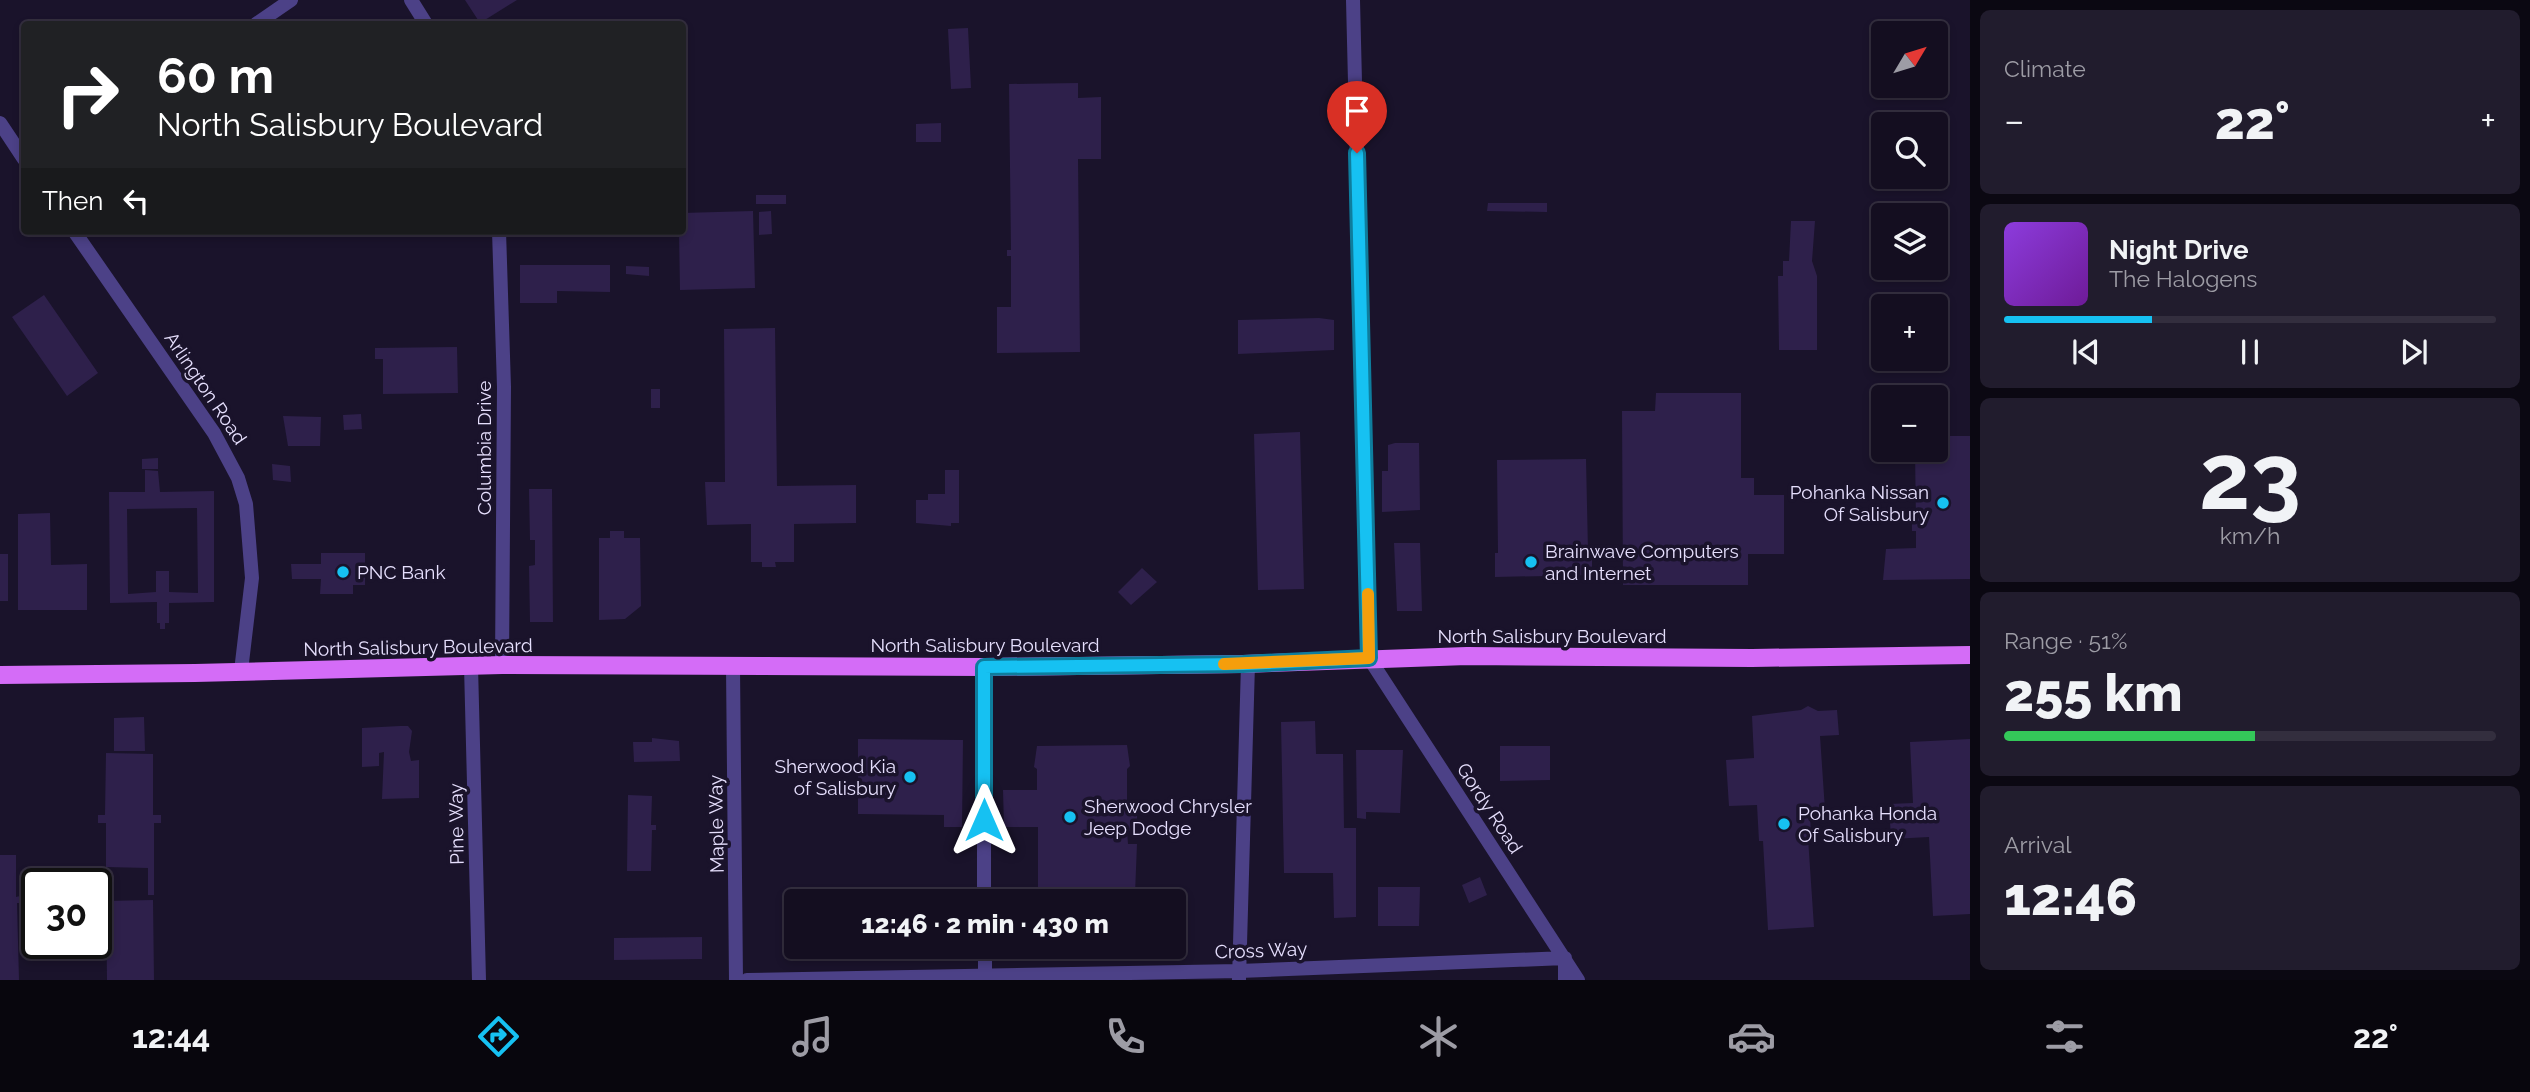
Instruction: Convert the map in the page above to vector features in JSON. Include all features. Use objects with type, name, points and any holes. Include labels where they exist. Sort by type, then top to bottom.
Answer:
[{"type":"main road","name":"North Salisbury Boulevard","points":[[0,675],[502,665],[984,667],[1248,664],[1369,658],[1828,658],[1970,655]]},
{"type":"street","points":[[260,21],[291,0]]},
{"type":"street","points":[[411,0],[424,21]]},
{"type":"street","points":[[1353,0],[1369,658]]},
{"type":"street","points":[[0,123],[21,154]]},
{"type":"street","name":"Arlington Road","points":[[77,235],[214,433],[238,478],[246,505],[252,578],[241,671]]},
{"type":"street","name":"Columbia Drive","points":[[499,235],[504,387],[502,665]]},
{"type":"street","name":"Gordy Road","points":[[1369,658],[1578,980]]},
{"type":"street","points":[[1239,975],[1248,664]]},
{"type":"street","name":"Pine Way","points":[[471,666],[479,980]]},
{"type":"street","name":"Maple Way","points":[[733,667],[736,980]]},
{"type":"street","points":[[984,667],[985,889]]},
{"type":"street","points":[[1565,958],[1565,980]]},
{"type":"street","name":"Cross Way","points":[[747,980],[1239,975],[1565,958]]},
{"type":"street","points":[[985,959],[985,977]]},
{"type":"building","points":[[465,0],[517,0],[483,21],[479,21]]},
{"type":"building","points":[[968,28],[971,88],[951,89],[948,29]]},
{"type":"building","points":[[1078,83],[1078,98],[1101,97],[1101,159],[1078,159],[1080,352],[997,353],[997,307],[1011,307],[1011,256],[1007,256],[1007,250],[1011,250],[1009,84]]},
{"type":"building","points":[[941,123],[941,142],[916,142],[916,124]]},
{"type":"building","points":[[756,195],[786,195],[786,204],[756,204]]},
{"type":"building","points":[[1488,203],[1547,203],[1547,212],[1487,211]]},
{"type":"building","points":[[753,211],[755,288],[680,290],[679,235],[686,235],[686,213]]},
{"type":"building","points":[[771,211],[772,234],[759,235],[759,212]]},
{"type":"building","points":[[1791,221],[1815,221],[1812,261],[1817,276],[1817,350],[1779,350],[1778,276],[1783,276],[1783,261],[1789,261]]},
{"type":"building","points":[[520,265],[610,265],[610,292],[557,291],[557,303],[520,303]]},
{"type":"building","points":[[626,266],[649,267],[649,276],[626,274]]},
{"type":"building","points":[[44,295],[98,373],[67,396],[12,317]]},
{"type":"building","points":[[1238,320],[1334,320],[1334,350],[1238,354]]},
{"type":"building","points":[[775,328],[777,486],[856,485],[856,523],[794,524],[794,562],[775,562],[776,567],[762,567],[762,562],[751,562],[751,524],[707,525],[705,482],[725,482],[724,329]]},
{"type":"building","points":[[457,347],[458,393],[383,394],[383,359],[375,359],[375,348]]},
{"type":"building","points":[[651,389],[660,389],[660,408],[651,408]]},
{"type":"building","points":[[1656,393],[1741,393],[1741,478],[1754,478],[1754,495],[1784,495],[1784,554],[1748,554],[1748,585],[1623,585],[1622,411],[1655,411]]},
{"type":"building","points":[[361,414],[362,429],[344,430],[343,415]]},
{"type":"building","points":[[283,416],[321,417],[320,446],[288,446]]},
{"type":"building","points":[[1300,432],[1304,589],[1258,590],[1254,434]]},
{"type":"building","name":"Pohanka Nissan Of Salisbury","points":[[1948,436],[1970,436],[1970,579],[1883,580],[1886,549],[1916,548],[1916,531],[1912,531],[1912,523],[1916,523],[1915,462],[1948,462]]},
{"type":"building","points":[[1419,443],[1420,510],[1382,512],[1382,471],[1388,471],[1388,445]]},
{"type":"building","points":[[158,458],[158,469],[142,469],[142,459]]},
{"type":"building","points":[[1586,459],[1588,551],[1592,551],[1592,575],[1495,577],[1495,553],[1498,553],[1497,460]]},
{"type":"building","points":[[272,464],[290,466],[291,482],[273,480]]},
{"type":"building","points":[[145,470],[158,471],[160,492],[214,491],[214,602],[169,603],[169,623],[165,623],[165,629],[160,629],[160,623],[157,623],[157,602],[110,603],[109,492],[145,492]],"holes":[[[197,508],[198,593],[169,592],[169,571],[156,571],[156,592],[128,594],[127,509]]]},
{"type":"building","points":[[945,470],[959,470],[959,523],[951,523],[951,526],[916,523],[916,500],[928,500],[928,494],[945,494]]},
{"type":"building","points":[[529,489],[552,489],[553,622],[530,622],[529,566],[535,565],[535,540],[530,540]]},
{"type":"building","points":[[50,513],[51,565],[87,564],[87,610],[18,610],[18,514]]},
{"type":"building","points":[[610,531],[624,531],[624,538],[640,538],[641,606],[625,619],[599,620],[599,538],[610,538]]},
{"type":"building","points":[[1394,543],[1420,543],[1422,611],[1397,611]]},
{"type":"building","name":"PNC Bank","points":[[321,553],[365,553],[365,585],[353,585],[353,594],[320,594],[321,579],[292,579],[291,564],[321,564]]},
{"type":"building","points":[[0,554],[8,554],[8,601],[0,601]]},
{"type":"building","points":[[1142,568],[1157,582],[1131,605],[1118,592]]},
{"type":"building","name":"Pohanka Honda Of Salisbury","points":[[1808,706],[1818,711],[1837,710],[1839,735],[1820,736],[1825,810],[1810,811],[1811,838],[1808,838],[1814,927],[1768,930],[1763,841],[1759,841],[1757,805],[1729,806],[1726,760],[1754,758],[1752,716],[1801,710]]},
{"type":"building","points":[[144,717],[145,751],[114,751],[114,718]]},
{"type":"building","points":[[1315,721],[1316,754],[1343,754],[1344,828],[1356,828],[1356,917],[1334,918],[1333,873],[1284,873],[1281,722]]},
{"type":"building","points":[[408,726],[412,731],[409,752],[411,761],[419,760],[419,798],[382,799],[384,752],[379,753],[379,766],[362,767],[362,728]]},
{"type":"building","points":[[652,738],[679,741],[680,761],[634,762],[633,742],[652,742]]},
{"type":"building","name":"Sherwood Kia of Salisbury","points":[[858,739],[963,740],[962,827],[944,827],[944,815],[858,814]]},
{"type":"building","points":[[1970,739],[1970,914],[1933,916],[1929,837],[1891,839],[1889,804],[1913,803],[1910,742]]},
{"type":"building","name":"Sherwood Chrysler Jeep Dodge","points":[[1127,745],[1130,766],[1127,769],[1127,808],[1137,808],[1137,831],[1127,831],[1128,844],[1137,844],[1135,889],[1038,889],[1038,827],[1004,827],[1003,790],[1037,790],[1037,769],[1034,767],[1037,746]]},
{"type":"building","points":[[1500,746],[1550,746],[1550,780],[1500,781]]},
{"type":"building","points":[[1356,750],[1403,750],[1400,813],[1366,812],[1366,819],[1357,818]]},
{"type":"building","points":[[106,753],[153,754],[153,815],[161,815],[161,823],[154,823],[154,895],[148,895],[148,868],[106,867],[106,823],[98,823],[98,815],[105,815]]},
{"type":"building","points":[[628,795],[652,796],[651,825],[656,825],[656,830],[652,830],[651,871],[627,871]]},
{"type":"building","points":[[0,855],[16,855],[16,897],[20,896],[20,903],[17,903],[19,980],[0,980]]},
{"type":"building","points":[[1480,877],[1487,895],[1469,903],[1462,885]]},
{"type":"building","points":[[1378,887],[1420,887],[1419,926],[1378,926]]},
{"type":"building","points":[[153,900],[154,980],[107,980],[107,959],[112,959],[112,901]]},
{"type":"building","points":[[702,937],[702,959],[614,960],[614,938]]},
{"type":"slow traffic","points":[[1224,664],[1369,658],[1368,594]]},
{"type":"place","name":"Pohanka Nissan Of Salisbury","points":[[1943,503]]},
{"type":"place","name":"Brainwave Computers and Internet","points":[[1531,562]]},
{"type":"place","name":"PNC Bank","points":[[343,572]]},
{"type":"place","name":"Sherwood Kia of Salisbury","points":[[910,777]]},
{"type":"place","name":"Sherwood Chrysler Jeep Dodge","points":[[1070,817]]},
{"type":"place","name":"Pohanka Honda Of Salisbury","points":[[1784,824]]},
{"type":"route","points":[[984,820],[984,667],[1243,664],[1369,658],[1357,153]]}]
